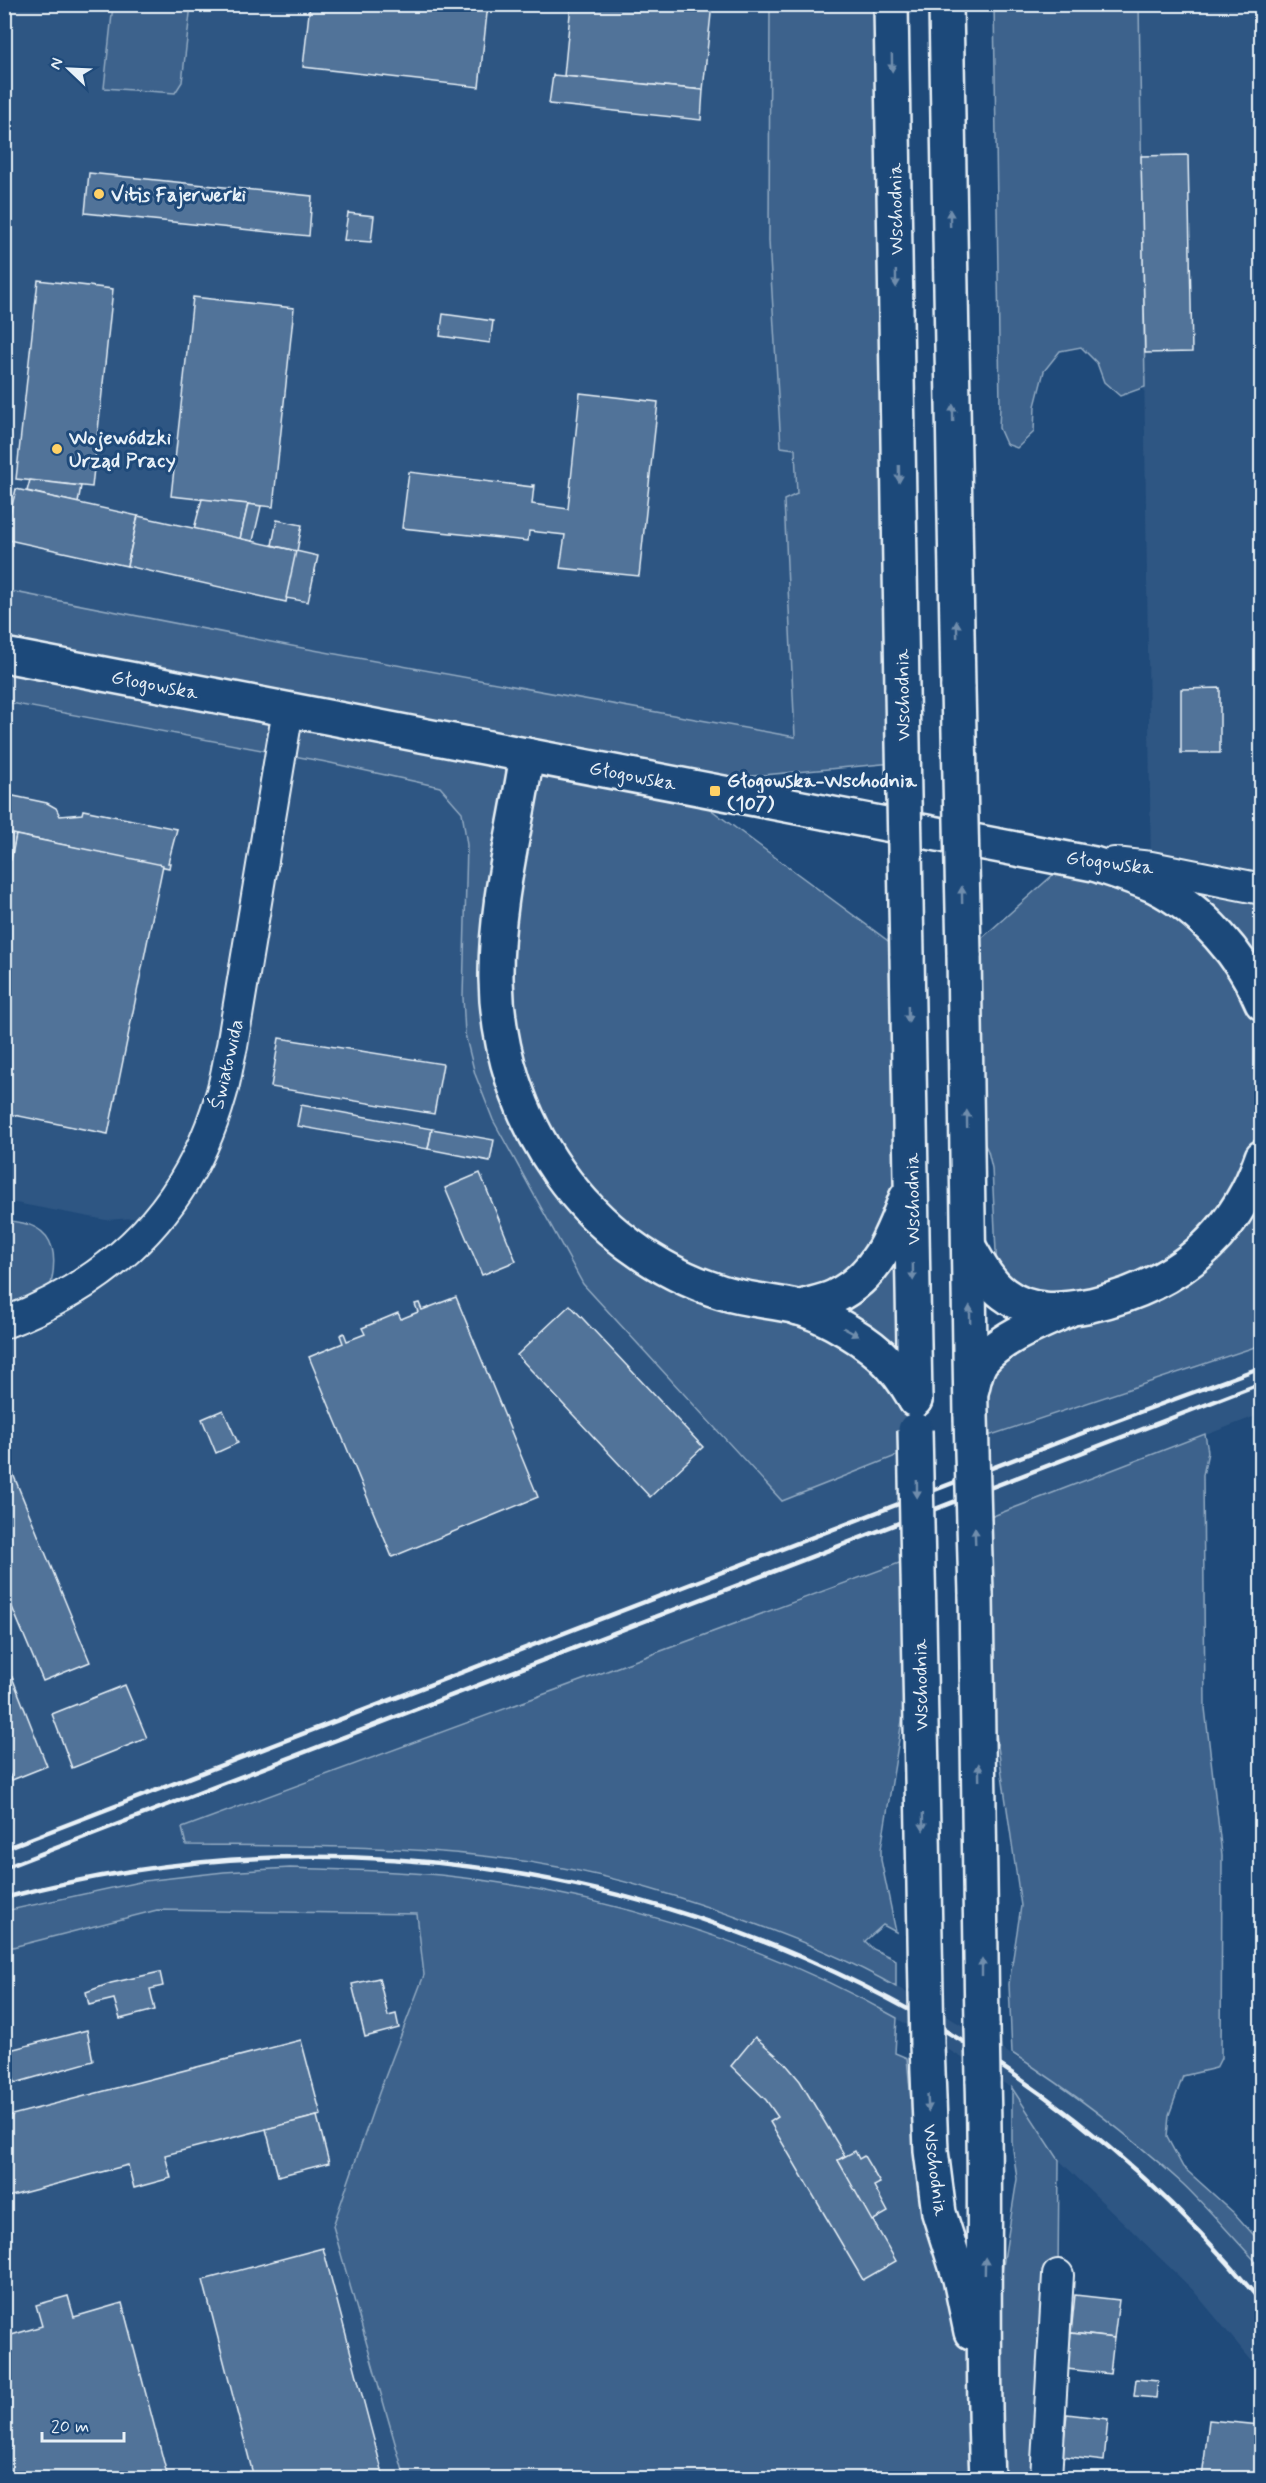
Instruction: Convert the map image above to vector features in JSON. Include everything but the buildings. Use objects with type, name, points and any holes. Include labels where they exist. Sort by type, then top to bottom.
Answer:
[{"type":"street","name":"Wschodnia","points":[[891,4],[915,1415],[931,2151],[939,2213],[960,2279],[983,2387]]},
{"type":"street","name":"Wschodnia","points":[[946,4],[986,2184],[983,2387],[987,2478]]},
{"type":"street","name":"Głogowska","points":[[4,655],[1072,858],[1151,867],[1262,889]]},
{"type":"street","name":"Światowida","points":[[4,1323],[32,1313],[77,1290],[127,1252],[160,1216],[189,1174],[207,1135],[221,1095],[232,1046],[288,710]]},
{"type":"street","points":[[527,755],[505,885],[496,979],[500,1025],[512,1078],[522,1107],[542,1148],[563,1180],[590,1211],[617,1235],[648,1257],[682,1276],[722,1293],[798,1308],[829,1321],[870,1344],[893,1366],[915,1415]]},
{"type":"street","points":[[1072,858],[1136,878],[1156,887],[1191,909],[1219,937],[1237,960],[1262,1003]]},
{"type":"street","points":[[969,1247],[992,1283],[1017,1303],[1048,1310],[1070,1309],[1127,1295],[1161,1280],[1185,1265],[1212,1241],[1246,1194],[1262,1157]]},
{"type":"street","points":[[798,1308],[833,1297],[856,1284],[867,1274],[880,1258],[894,1230],[912,1182]]},
{"type":"street","points":[[971,1405],[977,1371],[987,1356],[1012,1338],[1070,1309]]},
{"type":"street","points":[[1046,2478],[1058,2275]]},
{"type":"shaded area","points":[[4,5],[770,5],[769,241],[782,447],[795,449],[797,495],[784,501],[795,737],[297,647],[5,590]]},
{"type":"shaded area","points":[[113,5],[191,5],[182,82],[175,93],[104,88]]},
{"type":"shaded area","points":[[770,5],[891,5],[904,762],[675,783],[907,955],[916,1448],[782,1501],[583,1284],[493,1120],[475,1074],[465,1034],[463,997],[467,845],[462,812],[440,787],[326,762],[5,702],[4,590],[297,647],[795,737],[784,500],[797,494],[795,449],[781,447],[769,241]]},
{"type":"shaded area","points":[[994,5],[1139,5],[1145,387],[1120,396],[1104,382],[1097,363],[1081,347],[1060,351],[1044,371],[1035,406],[1034,432],[1017,448],[1006,444],[999,428]]},
{"type":"shaded area","points":[[1139,5],[1261,5],[1261,889],[1151,867]]},
{"type":"shaded area","points":[[4,702],[326,762],[440,787],[462,812],[467,845],[463,997],[465,1034],[475,1074],[493,1120],[583,1284],[916,1448],[918,1556],[182,1828],[186,1845],[374,1847],[442,1851],[558,1867],[673,1895],[725,1913],[786,1935],[887,1981],[1056,2081],[1184,2185],[1261,2267],[1261,2372],[1192,2289],[1059,2160],[1012,2088],[876,2006],[775,1959],[719,1938],[662,1921],[73,1895],[5,1911],[5,1323],[159,1216],[106,1220],[5,1201]]},
{"type":"shaded area","points":[[1072,858],[1261,889],[1261,1345],[973,1441],[971,1394],[1046,1306],[997,1272],[992,1168],[988,1151],[971,1116],[964,954]]},
{"type":"shaded area","points":[[5,1221],[24,1223],[38,1229],[47,1237],[54,1260],[53,1275],[45,1306],[5,1323]]},
{"type":"shaded area","points":[[1261,1345],[1261,1414],[975,1523],[973,1441]]},
{"type":"shaded area","points":[[1205,1434],[1208,1452],[1203,1475],[1205,1708],[1222,1855],[1221,2058],[1216,2068],[1183,2076],[1169,2115],[1167,2137],[1183,2167],[1234,2213],[1261,2243],[1261,2267],[1193,2194],[1163,2166],[1079,2099],[1012,2053],[1009,1984],[1021,1906],[976,1594],[975,1523]]},
{"type":"shaded area","points":[[918,1556],[919,1617],[881,1849],[881,1860],[896,1932],[883,1925],[865,1941],[873,1949],[896,1960],[896,1987],[845,1960],[755,1924],[658,1891],[558,1867],[512,1859],[419,1850],[326,1846],[186,1845],[182,1828]]},
{"type":"shaded area","points":[[290,1868],[440,1875],[558,1893],[617,1907],[734,1943],[790,1965],[845,1990],[897,2018],[895,2053],[907,2058],[916,2152],[984,2385],[1017,2179],[1012,2142],[1012,2088],[1059,2160],[1058,2275],[1046,2478],[405,2478],[333,2226],[379,2093],[424,1975],[417,1914],[157,1910],[5,1949],[5,1911],[144,1881],[224,1872]]},
{"type":"shaded area","points":[[157,1910],[417,1914],[424,1975],[379,2093],[333,2226],[405,2478],[5,2478],[5,1949]]},
{"type":"railway","points":[[4,1849],[1080,1434],[1262,1367]]},
{"type":"railway","points":[[4,1868],[1262,1383]]},
{"type":"railway","points":[[4,1898],[177,1865],[352,1857],[524,1875],[692,1916],[853,1981],[1003,2067],[1141,2175],[1262,2303]]},
{"type":"place","name":"Vitis Fajerwerki","points":[[99,194]]},
{"type":"place","name":"Wojewódzki Urząd Pracy","points":[[57,449]]},
{"type":"place","name":"Głogowska-Wschodnia (107)","points":[[715,791]]}]
